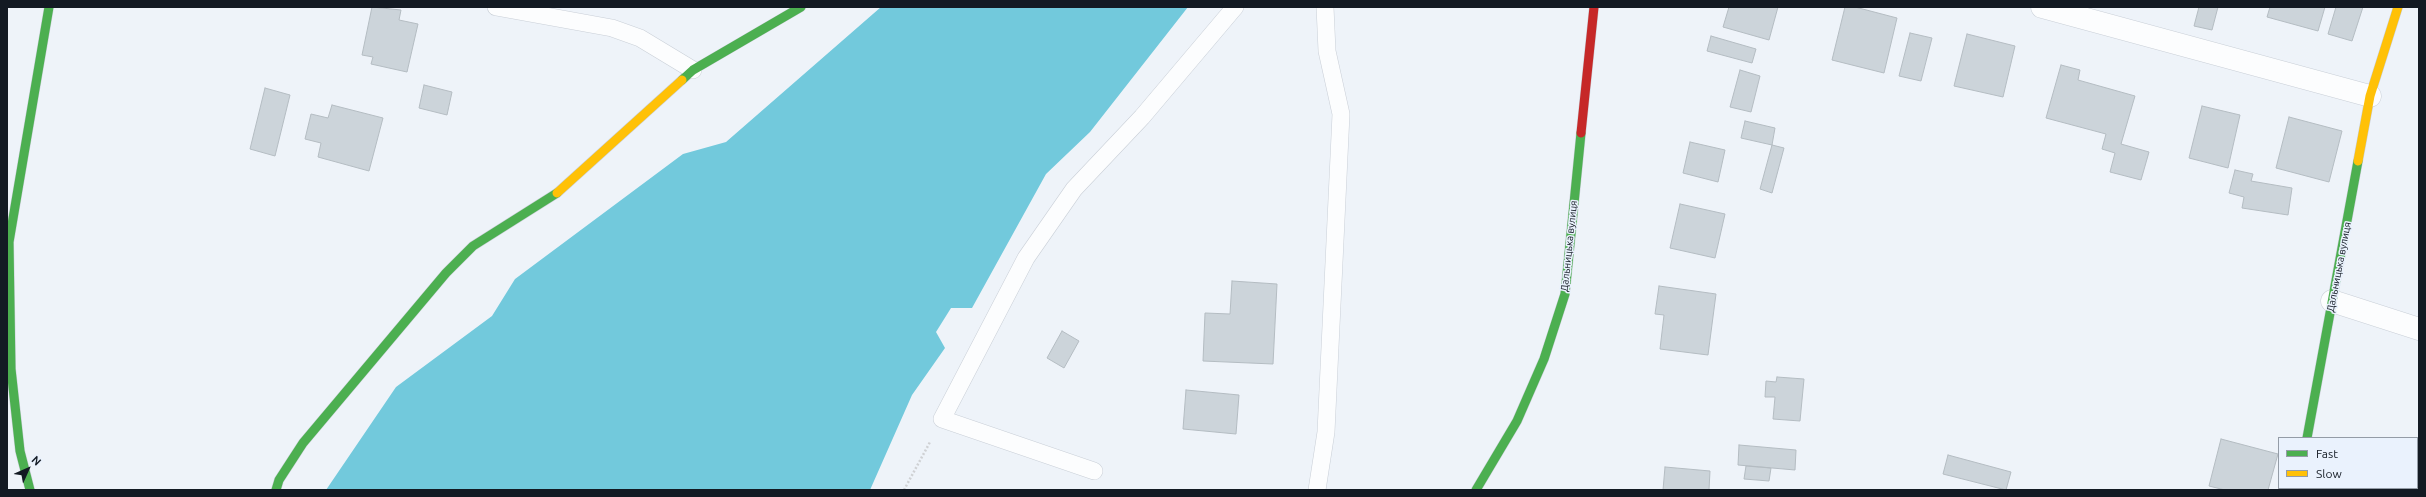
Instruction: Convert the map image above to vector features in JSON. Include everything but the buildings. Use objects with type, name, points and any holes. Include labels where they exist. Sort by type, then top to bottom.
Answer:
[{"type":"street","points":[[30,490],[20,451],[11,369],[9,242],[49,7]]},
{"type":"street","points":[[276,490],[280,480],[304,442],[446,273],[473,246],[562,190],[693,70],[801,7]]},
{"type":"street","name":"Дальницька вулиця","points":[[1476,490],[1517,421],[1544,359],[1565,294],[1594,7]]},
{"type":"street","points":[[2042,7],[2370,96]]},
{"type":"street","name":"Дальницька вулиця","points":[[2307,437],[2370,96],[2398,7]]},
{"type":"street","points":[[2332,301],[2419,329]]},
{"type":"lane","points":[[496,7],[612,28],[640,38],[693,70]]},
{"type":"lane","points":[[1094,471],[942,419],[1026,258],[1074,189],[1142,117],[1235,7]]},
{"type":"lane","points":[[1318,490],[1326,432],[1341,114],[1327,52],[1325,7]]},
{"type":"path","points":[[904,490],[942,419]]},
{"type":"water","points":[[881,7],[1188,7],[1090,132],[1046,174],[972,308],[951,308],[936,332],[945,348],[912,395],[870,490],[326,490],[396,387],[492,316],[515,279],[683,154],[726,142]]},
{"type":"traffic: fast","points":[[30,490],[20,451],[11,369],[9,242],[49,7]]},
{"type":"traffic: fast","points":[[682,80],[693,70],[801,7]]},
{"type":"traffic: fast","points":[[1476,490],[1517,421],[1544,359],[1565,294],[1581,133]]},
{"type":"traffic: fast","points":[[2307,437],[2358,161]]},
{"type":"traffic: fast","points":[[276,490],[279,480],[303,443],[446,273],[473,246],[557,193]]},
{"type":"traffic: slow","points":[[2358,161],[2370,96],[2398,7]]},
{"type":"traffic: slow","points":[[557,193],[682,80]]},
{"type":"traffic: jam","points":[[1581,133],[1594,7]]}]
